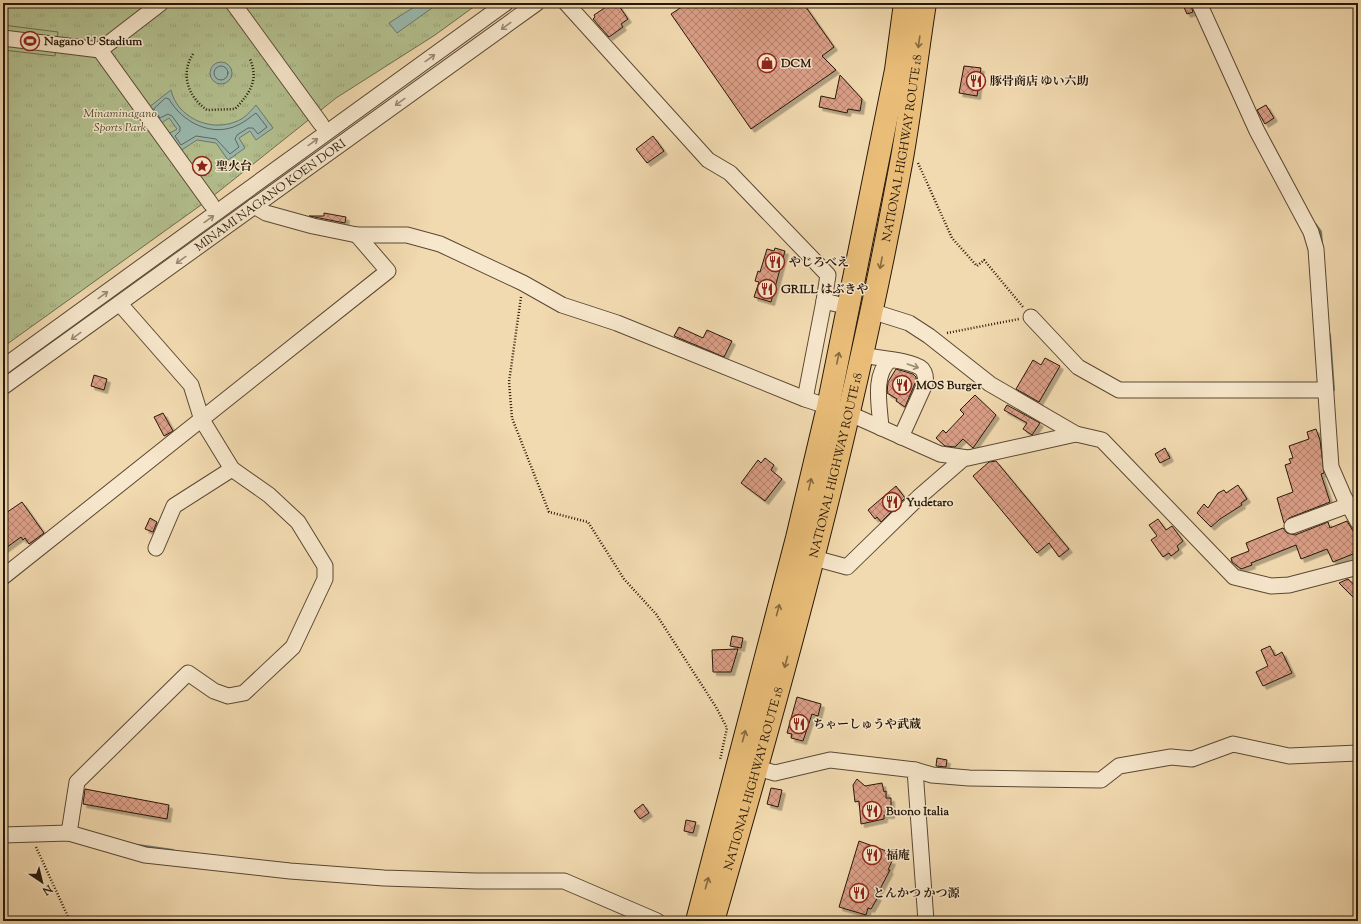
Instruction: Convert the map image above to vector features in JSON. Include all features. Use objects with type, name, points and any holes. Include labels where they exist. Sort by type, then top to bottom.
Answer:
[{"type":"highway","name":"NATIONAL HIGHWAY ROUTE 18","points":[[713,921],[757,768],[814,558],[838,410],[849,307],[896,70],[906,3]]},
{"type":"highway","name":"NATIONAL HIGHWAY ROUTE 18","points":[[697,921],[716,852],[734,774],[797,538],[838,410],[861,355],[902,156],[925,3]]},
{"type":"street","points":[[3,38],[100,50],[161,3]]},
{"type":"street","points":[[233,3],[321,124]]},
{"type":"street","name":"MINAMI NAGANO KOEN DORI","points":[[3,367],[506,3]]},
{"type":"street","name":"MINAMI NAGANO KOEN DORI","points":[[3,387],[537,3]]},
{"type":"street","points":[[566,3],[708,160],[730,173],[828,276],[805,399]]},
{"type":"street","points":[[1199,3],[1257,131],[1311,232],[1316,249],[1331,467],[1358,522]]},
{"type":"street","points":[[100,50],[211,204]]},
{"type":"street","points":[[254,206],[266,213],[313,226],[357,235],[407,235],[440,244],[523,284],[562,305],[617,323],[805,399],[838,410],[940,454],[964,458],[1076,434]]},
{"type":"street","points":[[3,577],[388,271],[357,235]]},
{"type":"street","points":[[824,301],[849,307]]},
{"type":"street","points":[[69,833],[77,782],[83,776],[188,673],[214,692],[228,696],[244,692],[293,646],[325,579],[325,566],[298,522],[269,495],[232,469],[202,420],[192,386],[120,304]]},
{"type":"street","points":[[871,311],[909,323],[929,336],[990,384],[1076,434],[1102,440],[1234,577],[1271,586],[1289,585],[1358,567]]},
{"type":"street","points":[[1031,317],[1078,367],[1119,390],[1325,390]]},
{"type":"street","points":[[861,355],[913,365],[922,369],[926,376],[925,384],[901,437]]},
{"type":"street","points":[[881,428],[879,379],[882,369],[890,360]]},
{"type":"street","points":[[814,558],[847,567],[919,496],[964,458]]},
{"type":"street","points":[[156,548],[174,506],[232,469]]},
{"type":"street","points":[[1292,526],[1349,505]]},
{"type":"street","points":[[757,768],[775,773],[830,760],[915,770],[932,775],[969,778],[1101,780],[1119,766],[1171,757],[1192,759],[1233,744],[1289,756],[1358,753]]},
{"type":"street","points":[[915,770],[926,921]]},
{"type":"street","points":[[3,835],[29,833],[69,833],[145,855],[290,871],[414,879],[564,881],[657,921]]},
{"type":"path","points":[[364,3],[373,6],[386,7],[396,3]]},
{"type":"path","points":[[193,54],[186,69],[187,81],[194,98],[207,110],[235,109],[246,97],[252,87],[254,77],[250,59]]},
{"type":"path","points":[[902,156],[917,160],[952,238],[977,266],[984,260],[1031,317],[929,336]]},
{"type":"path","points":[[523,284],[509,382],[512,418],[548,512],[588,522],[624,579],[656,614],[716,707],[727,728],[718,767],[734,774]]},
{"type":"path","points":[[29,833],[70,921]]},
{"type":"green space","name":"Minaminagano Sports Park","points":[[3,3],[479,3],[435,35],[336,98],[208,200],[3,347]]},
{"type":"green space","name":"Nagano U Stadium","points":[[3,25],[58,32],[55,56],[3,50]]},
{"type":"water","points":[[416,3],[439,3],[397,33],[389,23],[414,7]]},
{"type":"water","points":[[221,62],[229,65],[232,73],[229,81],[221,84],[213,81],[210,73],[213,65]]},
{"type":"water","points":[[171,90],[174,100],[180,108],[187,115],[196,120],[215,125],[225,125],[238,121],[249,113],[256,105],[273,128],[256,140],[250,131],[239,138],[245,148],[228,160],[216,143],[197,140],[180,151],[168,134],[177,129],[169,118],[160,124],[148,108]]},
{"type":"building","points":[[612,3],[617,3],[628,19],[621,24],[623,27],[609,37],[593,19],[595,17],[594,15]]},
{"type":"building","name":"DCM","points":[[688,3],[803,3],[834,47],[822,56],[836,70],[751,129],[671,14]]},
{"type":"building","points":[[1182,3],[1190,3],[1193,12],[1187,14]]},
{"type":"building","points":[[964,66],[981,68],[977,96],[959,93]]},
{"type":"building","points":[[840,75],[862,99],[860,111],[848,109],[847,113],[819,107],[821,96],[835,99]]},
{"type":"building","points":[[1266,105],[1274,118],[1265,124],[1257,110]]},
{"type":"building","points":[[653,136],[664,151],[647,163],[636,149]]},
{"type":"building","points":[[324,213],[346,217],[345,223],[309,216],[324,216]]},
{"type":"building","points":[[775,248],[785,251],[771,302],[754,297],[759,282],[755,281],[758,271],[760,272],[767,249],[774,251]]},
{"type":"building","points":[[679,327],[703,338],[707,330],[732,341],[724,357],[674,336]]},
{"type":"building","points":[[1045,358],[1060,366],[1039,402],[1016,389],[1033,360],[1041,365]]},
{"type":"building","points":[[896,369],[913,374],[916,377],[916,381],[905,407],[896,401],[897,399],[887,393],[888,382]]},
{"type":"building","points":[[94,375],[107,379],[104,390],[91,386]]},
{"type":"building","points":[[975,395],[996,415],[973,448],[963,439],[955,447],[945,446],[936,438],[943,430],[946,433],[964,414],[960,410]]},
{"type":"building","points":[[1007,405],[1040,423],[1032,435],[1023,429],[1027,423],[1004,410]]},
{"type":"building","points":[[163,413],[173,431],[164,436],[154,417]]},
{"type":"building","points":[[1316,429],[1320,440],[1324,473],[1321,474],[1330,502],[1289,518],[1284,523],[1277,498],[1293,492],[1285,465],[1291,463],[1289,459],[1293,458],[1289,446],[1309,439],[1307,432]]},
{"type":"building","points":[[1165,448],[1170,458],[1160,463],[1155,454]]},
{"type":"building","points":[[765,458],[774,465],[771,470],[782,479],[765,501],[741,483],[758,460],[761,463]]},
{"type":"building","points":[[996,461],[1069,549],[1059,557],[1049,543],[1037,553],[973,476],[989,462]]},
{"type":"building","points":[[1238,485],[1247,499],[1241,503],[1242,505],[1220,519],[1211,527],[1197,513],[1204,504],[1208,508],[1218,493],[1224,490],[1226,493]]},
{"type":"building","points":[[896,486],[905,498],[881,522],[877,517],[875,519],[868,510]]},
{"type":"building","points":[[22,502],[44,533],[29,544],[25,538],[23,540],[21,537],[3,550],[3,515]]},
{"type":"building","points":[[150,518],[157,522],[153,532],[145,529]]},
{"type":"building","points":[[1158,519],[1166,530],[1172,526],[1183,541],[1177,546],[1179,550],[1171,556],[1169,553],[1163,557],[1151,540],[1157,536],[1149,525]]},
{"type":"building","points":[[1347,521],[1358,539],[1358,552],[1333,562],[1327,549],[1301,559],[1296,545],[1251,563],[1252,565],[1241,569],[1232,562],[1231,558],[1249,551],[1246,543],[1283,528],[1287,533],[1295,535],[1328,522],[1330,528]]},
{"type":"building","points":[[1348,579],[1358,588],[1358,602],[1339,583]]},
{"type":"building","points":[[732,636],[743,638],[741,648],[730,646]]},
{"type":"building","points":[[1270,646],[1275,656],[1282,652],[1292,673],[1263,686],[1256,672],[1268,666],[1261,650]]},
{"type":"building","points":[[738,649],[731,672],[713,672],[712,650]]},
{"type":"building","name":"ちゃーしゅうや武蔵","points":[[797,697],[821,704],[818,716],[812,714],[803,741],[791,738],[792,734],[787,733]]},
{"type":"building","points":[[937,758],[947,760],[946,767],[936,766]]},
{"type":"building","name":"Buono Italia","points":[[857,779],[865,786],[882,783],[884,792],[886,791],[886,798],[891,798],[891,815],[884,815],[884,819],[861,824],[859,801],[855,802],[853,785]]},
{"type":"building","points":[[771,788],[782,790],[778,807],[767,804]]},
{"type":"building","points":[[85,789],[169,805],[167,819],[83,804]]},
{"type":"building","points":[[643,804],[649,813],[640,819],[634,811]]},
{"type":"building","points":[[686,820],[696,822],[693,833],[684,831]]},
{"type":"building","points":[[859,841],[889,852],[887,860],[892,861],[888,870],[890,870],[880,889],[874,896],[878,897],[871,909],[868,908],[866,915],[839,907]]},
{"type":"waterway","points":[[1315,225],[1320,232],[1321,243]]},
{"type":"waterway","points":[[1329,335],[1333,390]]},
{"type":"waterway","points":[[138,846],[173,851]]},
{"type":"place","name":"Nagano U Stadium","points":[[30,41]]},
{"type":"place","name":"DCM","points":[[767,63]]},
{"type":"place","name":"豚骨商店 ゆい六助","points":[[976,81]]},
{"type":"place","name":"聖火台","points":[[202,166]]},
{"type":"place","name":"やじろべえ","points":[[775,262]]},
{"type":"place","name":"GRILL はぶきや","points":[[767,289]]},
{"type":"place","name":"MOS Burger","points":[[902,385]]},
{"type":"place","name":"Yudetaro","points":[[892,502]]},
{"type":"place","name":"ちゃーしゅうや武蔵","points":[[799,724]]},
{"type":"place","name":"Buono Italia","points":[[872,811]]},
{"type":"place","name":"福庵","points":[[872,855]]},
{"type":"place","name":"とんかつ かつ源","points":[[859,893]]}]
